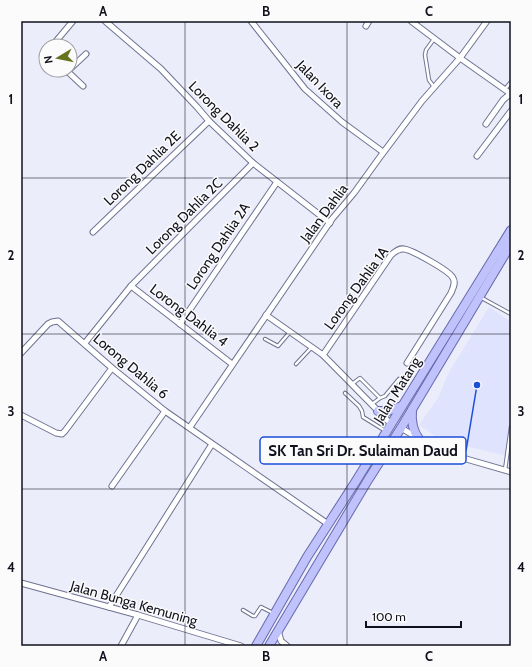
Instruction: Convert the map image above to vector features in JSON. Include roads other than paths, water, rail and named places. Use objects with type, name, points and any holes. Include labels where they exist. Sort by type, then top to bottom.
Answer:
[{"type":"main road","name":"Jalan Matang","points":[[256,646],[294,578],[387,432],[511,230]]},
{"type":"main road","name":"Jalan Matang","points":[[270,646],[278,630],[511,244]]},
{"type":"main road","points":[[375,408],[388,411],[402,406]]},
{"type":"main road","points":[[412,409],[411,420],[415,433],[419,439]]},
{"type":"main road","points":[[387,432],[392,426],[401,428]]},
{"type":"street","points":[[59,38],[73,21]]},
{"type":"street","name":"Lorong Dahlia 2","points":[[105,21],[161,69],[197,106],[209,121],[253,163],[330,223]]},
{"type":"street","name":"Jalan Ixora","points":[[251,21],[306,89],[342,122],[383,152]]},
{"type":"street","points":[[366,26],[370,21]]},
{"type":"street","points":[[411,21],[510,94],[503,100],[486,124]]},
{"type":"street","name":"Jalan Dahlia","points":[[190,427],[330,223],[354,193],[383,152],[434,87],[460,58],[487,21]]},
{"type":"street","points":[[78,61],[86,54]]},
{"type":"street","points":[[76,78],[83,86]]},
{"type":"street","points":[[477,156],[511,111]]},
{"type":"street","name":"Lorong Dahlia 2E","points":[[93,232],[209,121]]},
{"type":"street","name":"Lorong Dahlia 2C","points":[[85,343],[131,286],[253,163]]},
{"type":"street","name":"Lorong Dahlia 2A","points":[[180,324],[277,182]]},
{"type":"street","name":"Lorong Dahlia 1A","points":[[323,355],[391,255],[396,250],[403,249],[410,251],[448,272],[453,278],[454,285],[451,293],[407,363]]},
{"type":"street","name":"Lorong Dahlia 4","points":[[131,286],[232,364]]},
{"type":"street","points":[[266,315],[323,355],[375,408],[387,432]]},
{"type":"street","name":"Lorong Dahlia 6","points":[[21,353],[48,324],[58,321],[112,368],[165,411],[328,524]]},
{"type":"street","points":[[21,416],[56,433],[62,434],[112,368]]},
{"type":"street","points":[[112,486],[165,411]]},
{"type":"street","points":[[401,428],[442,452],[511,472]]},
{"type":"street","points":[[109,607],[212,444]]},
{"type":"street","name":"Jalan Bunga Kemuning","points":[[21,583],[138,615],[241,646]]},
{"type":"street","points":[[120,646],[138,615]]},
{"type":"street","points":[[278,630],[281,641],[287,646]]},
{"type":"lane","points":[[434,39],[426,50],[425,55],[429,80],[434,87]]},
{"type":"lane","points":[[504,90],[511,82]]},
{"type":"lane","points":[[480,296],[511,314]]},
{"type":"lane","points":[[265,340],[278,346],[290,332]]},
{"type":"lane","points":[[296,364],[311,348]]},
{"type":"lane","points":[[352,384],[360,378],[380,398]]},
{"type":"lane","points":[[375,408],[380,398],[385,396],[399,379]]},
{"type":"lane","points":[[345,393],[362,410],[363,417],[387,432]]},
{"type":"lane","points":[[505,470],[511,427]]},
{"type":"lane","points":[[243,610],[255,616],[261,607],[275,614]]},
{"type":"place","name":"SK Tan Sri Dr. Sulaiman Daud","points":[[477,385]]}]
